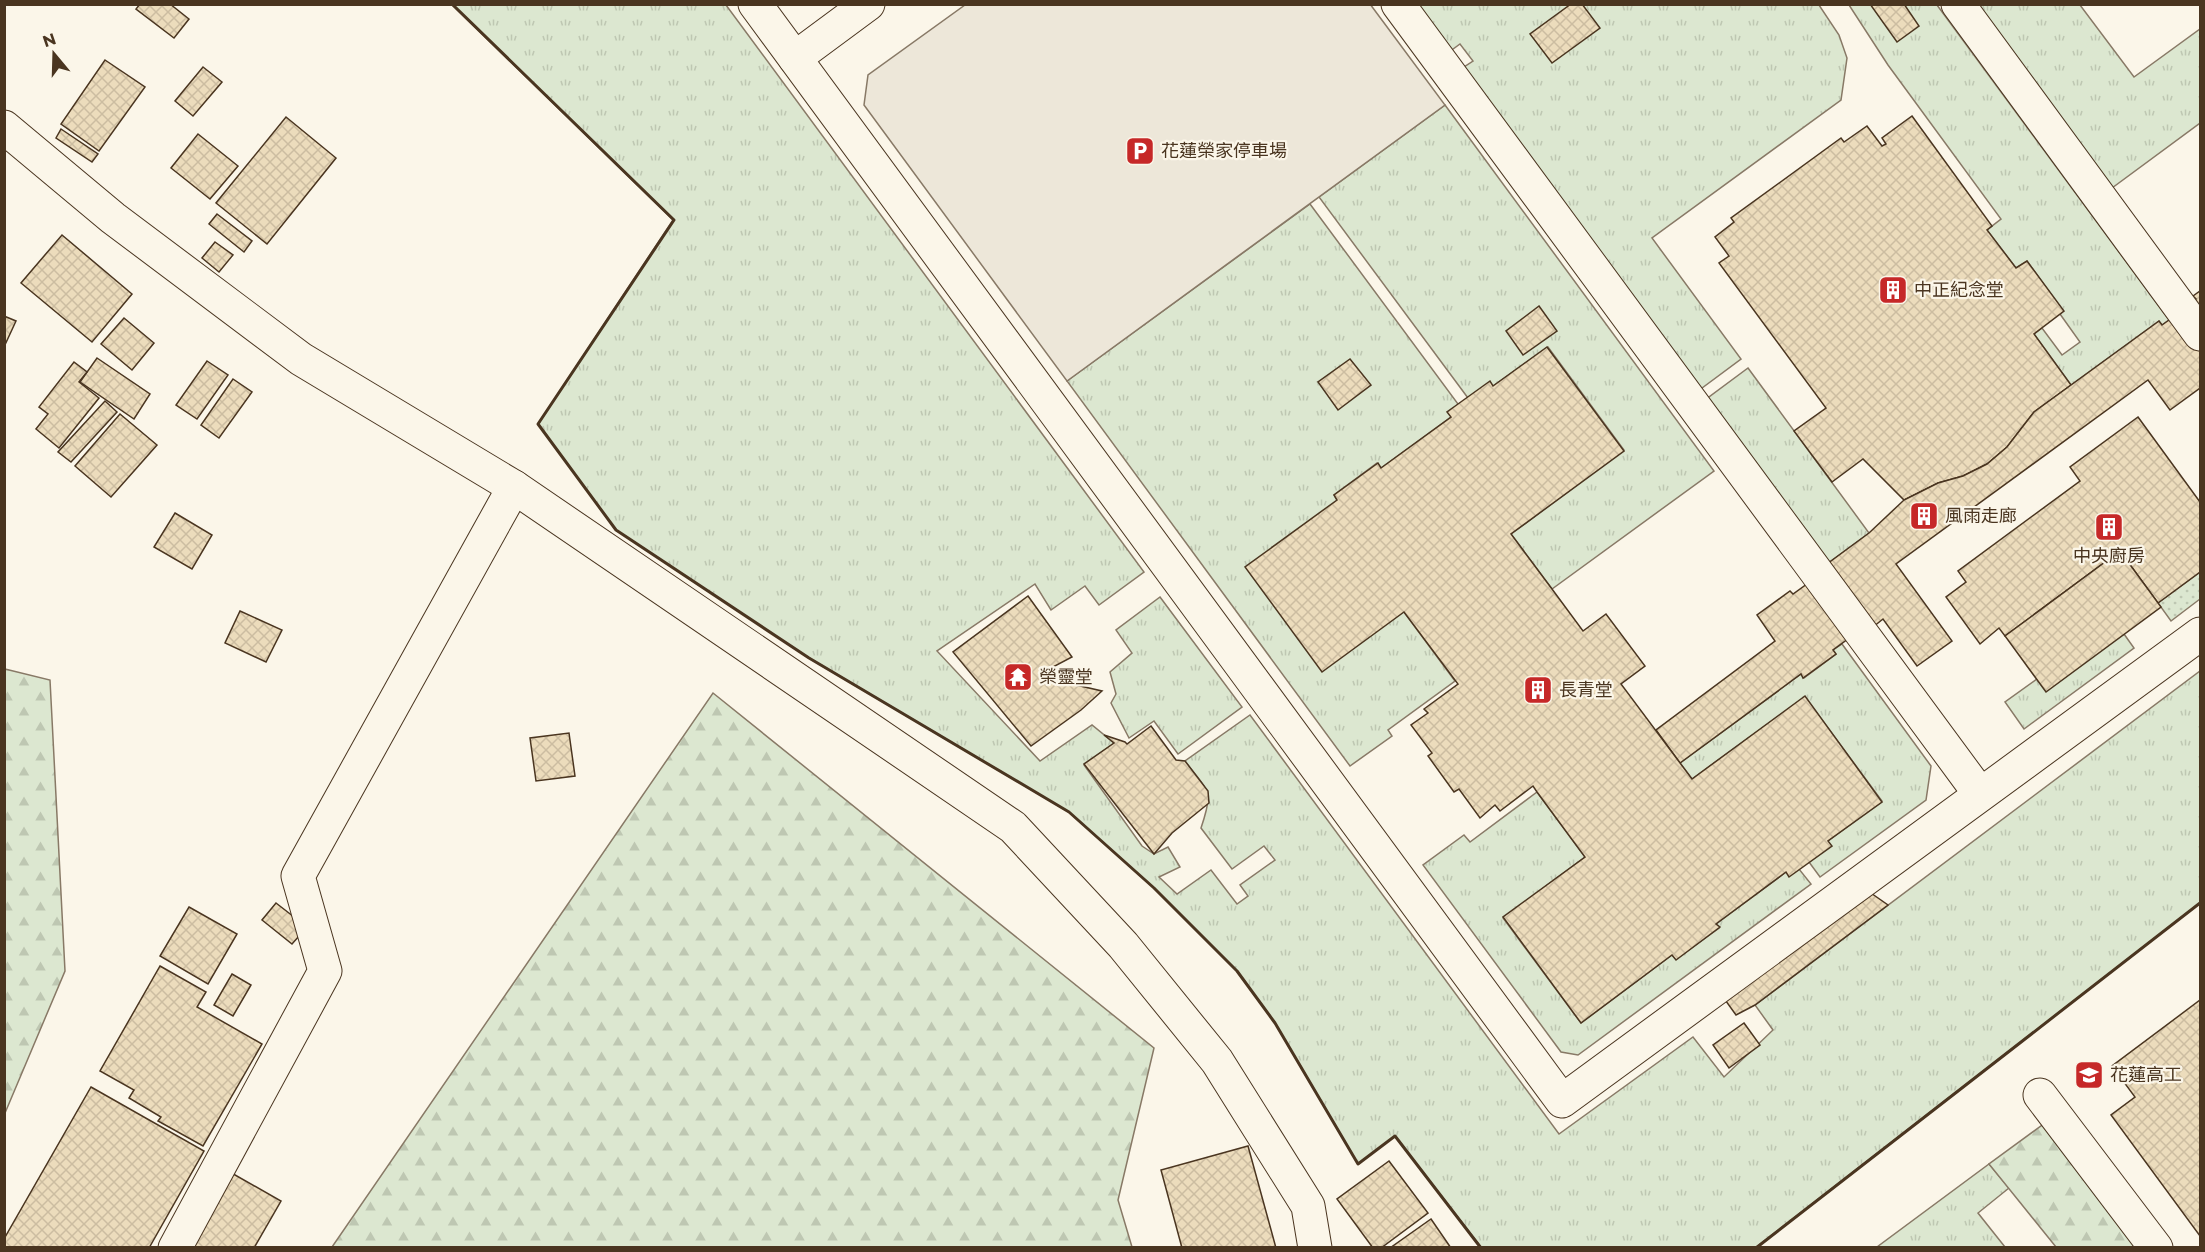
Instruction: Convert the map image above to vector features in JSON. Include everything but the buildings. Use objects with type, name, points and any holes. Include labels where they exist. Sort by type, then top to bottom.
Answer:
[{"type":"street","points":[[755,4],[1562,1101],[2200,634]]},
{"type":"street","points":[[795,58],[868,4]]},
{"type":"street","points":[[1398,4],[1980,795]]},
{"type":"street","points":[[1958,4],[2200,334]]},
{"type":"street","points":[[4,127],[113,218],[301,359],[514,487],[1013,827],[1124,945],[1217,1061],[1308,1206],[1315,1248]]},
{"type":"street","points":[[175,1248],[325,971],[298,876],[514,487]]},
{"type":"street","points":[[2040,1095],[2156,1248]]},
{"type":"green space","points":[[452,5],[726,5],[1144,572],[1099,605],[1085,586],[1051,610],[1035,584],[937,651],[1040,761],[1092,725],[1114,743],[1084,765],[1142,846],[1154,854],[1168,847],[1180,867],[1159,877],[1177,894],[1211,870],[1237,904],[1248,896],[1240,885],[1275,860],[1264,846],[1232,869],[1201,828],[1207,806],[1207,792],[1185,761],[1250,715],[1559,1134],[1693,1037],[1724,1077],[1773,1030],[1755,1005],[2200,671],[2200,903],[1756,1247],[1481,1247],[1395,1136],[1358,1164],[1275,1023],[1237,971],[1154,888],[1069,812],[809,658],[616,530],[538,424],[673,220]]},
{"type":"green space","points":[[1414,5],[1819,5],[1839,35],[1847,58],[1841,100],[1652,238],[1741,359],[1698,391],[1461,69],[1473,61],[1460,44],[1449,52]]},
{"type":"green space","points":[[1849,5],[1937,5],[2169,320],[2162,325],[2159,321],[2071,385],[2034,334],[2042,328],[2062,355],[2080,342],[2060,314],[2063,311],[2027,261],[2016,268],[1987,230],[2001,219],[1888,65]]},
{"type":"green space","points":[[1977,5],[2080,5],[2134,77],[2200,29],[2200,123],[2112,188]]},
{"type":"green space","points":[[1445,105],[1714,471],[1552,589],[1511,534],[1624,450],[1548,347],[1493,386],[1468,398],[1319,197]]},
{"type":"green space","points":[[1310,204],[1458,404],[1451,417],[1381,468],[1377,463],[1334,495],[1404,612],[1455,681],[1388,730],[1392,736],[1350,766],[1067,381]]},
{"type":"green space","points":[[1748,368],[1869,533],[1827,564],[1705,400]]},
{"type":"green space","points":[[2200,572],[2200,599],[2171,621],[2158,603]]},
{"type":"green space","points":[[1160,597],[1242,707],[1178,754],[1154,721],[1129,738],[1111,703],[1116,694],[1110,672],[1132,653],[1116,630]]},
{"type":"green space","points":[[2124,634],[2134,648],[2024,729],[2005,702],[2037,679]]},
{"type":"green space","points":[[1842,644],[1931,766],[1926,800],[1820,877],[1809,862],[1828,841],[1882,801],[1805,697],[1692,779],[1680,763],[1801,674],[1804,678],[1836,654],[1833,650]]},
{"type":"green space","points":[[5,669],[50,680],[65,971],[5,1113]]},
{"type":"green space","points":[[713,693],[1154,1048],[1118,1200],[1132,1247],[332,1247]]},
{"type":"green space","points":[[1537,792],[1585,857],[1503,918],[1581,1023],[1672,955],[1676,959],[1719,928],[1716,924],[1786,872],[1799,869],[1811,884],[1578,1055],[1561,1052],[1423,865],[1464,835],[1470,842]]},
{"type":"green space","points":[[2045,1123],[2140,1247],[2056,1247],[1989,1164]]},
{"type":"green space","points":[[1989,1164],[2009,1188],[1978,1213],[2005,1247],[1877,1247]]},
{"type":"shaded area","name":"花蓮榮家停車場","points":[[1370,4],[1445,105],[1067,381],[864,105],[868,75],[965,5]]},
{"type":"wall","points":[[452,4],[674,220],[538,424],[616,530],[809,658],[1069,812],[1154,888],[1237,971],[1275,1023],[1358,1164],[1395,1136],[1481,1248]]},
{"type":"wall","points":[[1756,1248],[2200,903]]},
{"type":"place","name":"花蓮榮家停車場","points":[[1140,151]]},
{"type":"place","name":"中正紀念堂","points":[[1893,290]]},
{"type":"place","name":"風雨走廊","points":[[1924,516]]},
{"type":"place","name":"中央廚房","points":[[2109,527]]},
{"type":"place","name":"榮靈堂","points":[[1018,677]]},
{"type":"place","name":"長青堂","points":[[1538,690]]},
{"type":"place","name":"花蓮高工","points":[[2089,1075]]}]
